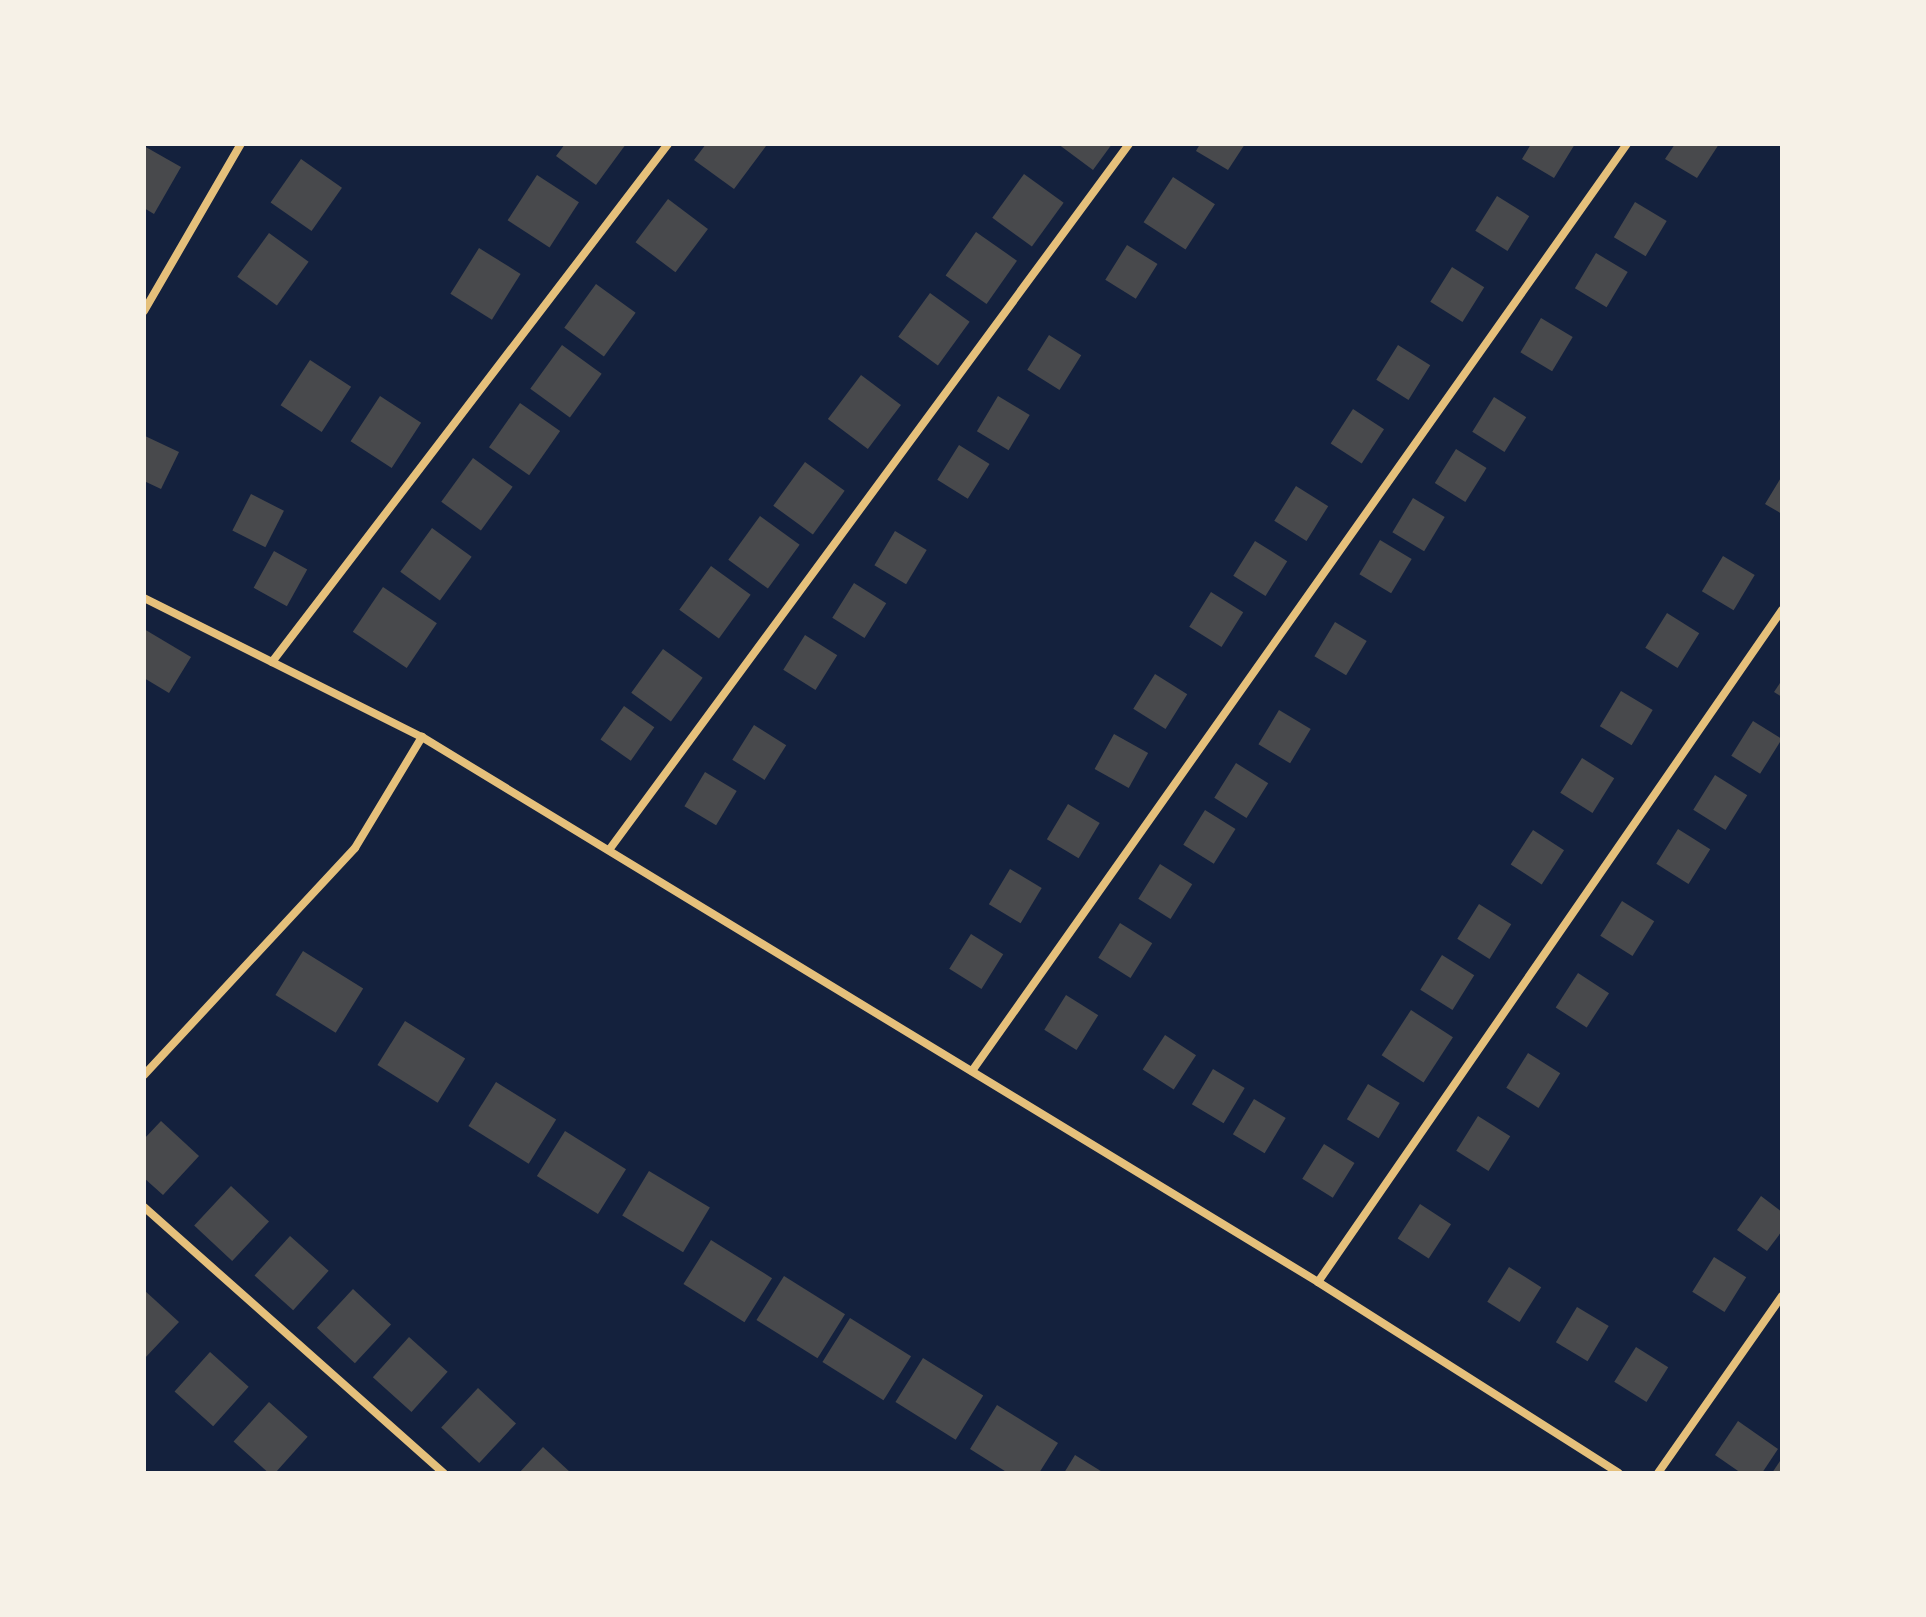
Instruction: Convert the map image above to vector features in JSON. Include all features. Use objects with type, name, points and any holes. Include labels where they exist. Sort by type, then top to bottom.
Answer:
[{"type":"street","points":[[144,311],[241,144]]},
{"type":"street","points":[[272,662],[668,144]]},
{"type":"street","points":[[609,850],[1129,144]]},
{"type":"street","points":[[972,1071],[1627,144]]},
{"type":"street","points":[[144,598],[422,737],[1318,1282],[1619,1473]]},
{"type":"street","points":[[1318,1282],[1782,610]]},
{"type":"street","points":[[144,1075],[355,848],[422,737]]},
{"type":"street","points":[[144,1207],[444,1473]]},
{"type":"street","points":[[1658,1473],[1782,1296]]},
{"type":"building","points":[[565,144],[626,144],[596,185],[556,156]]},
{"type":"building","points":[[706,144],[766,146],[734,189],[694,160]]},
{"type":"building","points":[[1058,144],[1112,144],[1093,170]]},
{"type":"building","points":[[1200,144],[1245,144],[1228,170],[1196,151]]},
{"type":"building","points":[[1531,144],[1575,144],[1554,178],[1522,159]]},
{"type":"building","points":[[1675,144],[1719,144],[1697,178],[1665,159]]},
{"type":"building","points":[[144,146],[181,167],[154,214],[144,208]]},
{"type":"building","points":[[301,159],[342,188],[312,231],[271,202]]},
{"type":"building","points":[[1024,174],[1064,203],[1032,246],[992,218]]},
{"type":"building","points":[[537,175],[579,202],[550,248],[508,220]]},
{"type":"building","points":[[1173,177],[1215,204],[1186,250],[1144,222]]},
{"type":"building","points":[[1497,196],[1529,216],[1507,251],[1475,231]]},
{"type":"building","points":[[668,199],[708,229],[675,272],[636,242]]},
{"type":"building","points":[[1635,202],[1667,221],[1646,256],[1614,237]]},
{"type":"building","points":[[976,232],[1017,261],[987,304],[946,275]]},
{"type":"building","points":[[269,233],[309,262],[277,305],[237,277]]},
{"type":"building","points":[[1127,245],[1158,264],[1136,299],[1105,280]]},
{"type":"building","points":[[479,248],[521,274],[492,320],[450,294]]},
{"type":"building","points":[[1596,253],[1628,272],[1607,307],[1575,288]]},
{"type":"building","points":[[1452,267],[1484,287],[1462,322],[1430,302]]},
{"type":"building","points":[[596,284],[636,313],[604,356],[564,328]]},
{"type":"building","points":[[930,293],[970,322],[938,365],[898,337]]},
{"type":"building","points":[[1541,318],[1573,337],[1552,371],[1520,352]]},
{"type":"building","points":[[1049,335],[1081,355],[1059,390],[1027,370]]},
{"type":"building","points":[[562,345],[602,374],[570,417],[530,389]]},
{"type":"building","points":[[1398,345],[1430,365],[1408,400],[1376,380]]},
{"type":"building","points":[[310,360],[351,387],[322,432],[281,405]]},
{"type":"building","points":[[861,375],[901,405],[868,449],[828,419]]},
{"type":"building","points":[[380,396],[421,423],[392,468],[351,441]]},
{"type":"building","points":[[998,396],[1030,415],[1009,450],[977,431]]},
{"type":"building","points":[[1494,397],[1526,417],[1504,452],[1472,432]]},
{"type":"building","points":[[520,403],[560,431],[529,475],[489,447]]},
{"type":"building","points":[[1353,409],[1384,429],[1362,464],[1331,443]]},
{"type":"building","points":[[145,436],[179,452],[161,489],[144,481]]},
{"type":"building","points":[[959,445],[990,464],[968,499],[937,480]]},
{"type":"building","points":[[1456,449],[1487,468],[1465,502],[1435,483]]},
{"type":"building","points":[[473,458],[513,487],[481,530],[441,502]]},
{"type":"building","points":[[805,462],[845,491],[813,534],[773,506]]},
{"type":"building","points":[[1782,476],[1782,514],[1765,504]]},
{"type":"building","points":[[1296,486],[1328,506],[1306,541],[1274,521]]},
{"type":"building","points":[[251,494],[284,511],[265,547],[232,531]]},
{"type":"building","points":[[1413,498],[1445,517],[1424,551],[1392,532]]},
{"type":"building","points":[[760,516],[800,545],[768,588],[728,560]]},
{"type":"building","points":[[432,528],[472,557],[440,600],[400,572]]},
{"type":"building","points":[[895,531],[927,550],[906,584],[874,565]]},
{"type":"building","points":[[1380,540],[1412,559],[1391,593],[1359,574]]},
{"type":"building","points":[[1255,541],[1287,561],[1265,596],[1233,576]]},
{"type":"building","points":[[274,551],[307,569],[287,606],[254,588]]},
{"type":"building","points":[[1723,556],[1755,575],[1734,610],[1702,591]]},
{"type":"building","points":[[711,566],[751,595],[719,638],[679,610]]},
{"type":"building","points":[[854,583],[886,603],[864,638],[832,618]]},
{"type":"building","points":[[383,587],[437,623],[407,668],[353,632]]},
{"type":"building","points":[[1211,592],[1243,612],[1221,647],[1189,627]]},
{"type":"building","points":[[1667,613],[1699,633],[1677,668],[1645,648]]},
{"type":"building","points":[[1335,622],[1367,641],[1346,675],[1314,656]]},
{"type":"building","points":[[144,629],[191,657],[169,693],[144,678]]},
{"type":"building","points":[[805,635],[837,655],[815,690],[783,670]]},
{"type":"building","points":[[663,649],[703,678],[671,721],[631,693]]},
{"type":"building","points":[[1155,674],[1187,694],[1165,729],[1133,709]]},
{"type":"building","points":[[1782,680],[1782,697],[1774,692]]},
{"type":"building","points":[[1621,691],[1653,710],[1632,745],[1600,726]]},
{"type":"building","points":[[624,706],[654,727],[631,761],[600,740]]},
{"type":"building","points":[[1279,710],[1311,729],[1290,763],[1258,744]]},
{"type":"building","points":[[1753,721],[1782,739],[1760,774],[1731,756]]},
{"type":"building","points":[[754,725],[786,745],[764,780],[732,760]]},
{"type":"building","points":[[1114,734],[1148,753],[1129,788],[1095,769]]},
{"type":"building","points":[[1582,758],[1614,778],[1592,813],[1560,793]]},
{"type":"building","points":[[1236,763],[1268,783],[1246,818],[1214,798]]},
{"type":"building","points":[[705,772],[737,791],[716,825],[684,806]]},
{"type":"building","points":[[1715,775],[1747,795],[1725,830],[1693,810]]},
{"type":"building","points":[[1068,804],[1100,823],[1079,858],[1047,839]]},
{"type":"building","points":[[1205,810],[1236,829],[1214,864],[1183,845]]},
{"type":"building","points":[[1678,829],[1710,849],[1688,884],[1656,864]]},
{"type":"building","points":[[1533,830],[1564,850],[1542,885],[1511,864]]},
{"type":"building","points":[[1160,864],[1192,884],[1170,919],[1138,899]]},
{"type":"building","points":[[1010,869],[1042,888],[1021,923],[989,904]]},
{"type":"building","points":[[1622,901],[1654,921],[1632,956],[1600,936]]},
{"type":"building","points":[[1479,904],[1511,924],[1489,959],[1457,939]]},
{"type":"building","points":[[1120,923],[1152,943],[1130,978],[1098,958]]},
{"type":"building","points":[[971,934],[1003,954],[981,989],[949,969]]},
{"type":"building","points":[[303,951],[363,989],[336,1033],[275,995]]},
{"type":"building","points":[[1442,955],[1474,975],[1452,1010],[1420,990]]},
{"type":"building","points":[[1578,973],[1609,993],[1587,1028],[1556,1007]]},
{"type":"building","points":[[1066,995],[1098,1015],[1076,1050],[1044,1030]]},
{"type":"building","points":[[1411,1010],[1453,1037],[1424,1083],[1382,1055]]},
{"type":"building","points":[[405,1021],[465,1059],[438,1103],[377,1065]]},
{"type":"building","points":[[1165,1035],[1196,1055],[1174,1090],[1143,1069]]},
{"type":"building","points":[[1528,1053],[1560,1073],[1538,1108],[1506,1088]]},
{"type":"building","points":[[1213,1069],[1245,1088],[1224,1123],[1192,1104]]},
{"type":"building","points":[[496,1082],[556,1120],[529,1164],[468,1126]]},
{"type":"building","points":[[1368,1084],[1400,1103],[1379,1138],[1347,1119]]},
{"type":"building","points":[[1254,1099],[1286,1118],[1265,1153],[1233,1134]]},
{"type":"building","points":[[1478,1116],[1510,1136],[1488,1171],[1456,1151]]},
{"type":"building","points":[[161,1121],[199,1156],[163,1195],[144,1178],[144,1139]]},
{"type":"building","points":[[565,1131],[626,1169],[598,1214],[537,1176]]},
{"type":"building","points":[[1324,1144],[1355,1163],[1333,1198],[1302,1179]]},
{"type":"building","points":[[649,1171],[710,1208],[683,1252],[622,1216]]},
{"type":"building","points":[[231,1186],[269,1221],[232,1261],[194,1225]]},
{"type":"building","points":[[1761,1196],[1782,1212],[1782,1231],[1767,1251],[1737,1230]]},
{"type":"building","points":[[1420,1204],[1451,1224],[1429,1259],[1398,1238]]},
{"type":"building","points":[[290,1236],[329,1271],[293,1310],[255,1275]]},
{"type":"building","points":[[711,1240],[772,1278],[745,1322],[683,1284]]},
{"type":"building","points":[[1714,1257],[1746,1277],[1724,1312],[1692,1292]]},
{"type":"building","points":[[1509,1267],[1541,1287],[1519,1322],[1487,1302]]},
{"type":"building","points":[[784,1276],[845,1314],[818,1358],[756,1320]]},
{"type":"building","points":[[353,1289],[391,1324],[355,1363],[317,1328]]},
{"type":"building","points":[[144,1290],[179,1322],[144,1359]]},
{"type":"building","points":[[1577,1307],[1609,1326],[1588,1361],[1556,1342]]},
{"type":"building","points":[[850,1318],[911,1356],[884,1400],[822,1362]]},
{"type":"building","points":[[409,1337],[448,1372],[412,1412],[373,1377]]},
{"type":"building","points":[[1636,1347],[1668,1367],[1646,1402],[1614,1382]]},
{"type":"building","points":[[210,1352],[249,1387],[213,1426],[175,1391]]},
{"type":"building","points":[[923,1358],[983,1396],[956,1440],[895,1402]]},
{"type":"building","points":[[478,1388],[516,1423],[479,1463],[441,1427]]},
{"type":"building","points":[[269,1402],[308,1437],[275,1473],[269,1473],[234,1441]]},
{"type":"building","points":[[997,1405],[1058,1443],[1039,1473],[1008,1473],[970,1449]]},
{"type":"building","points":[[1738,1421],[1778,1449],[1762,1473],[1741,1473],[1715,1455]]},
{"type":"building","points":[[543,1447],[571,1473],[519,1473]]},
{"type":"building","points":[[1075,1455],[1104,1473],[1064,1473]]},
{"type":"building","points":[[1782,1458],[1782,1473],[1772,1473]]}]
